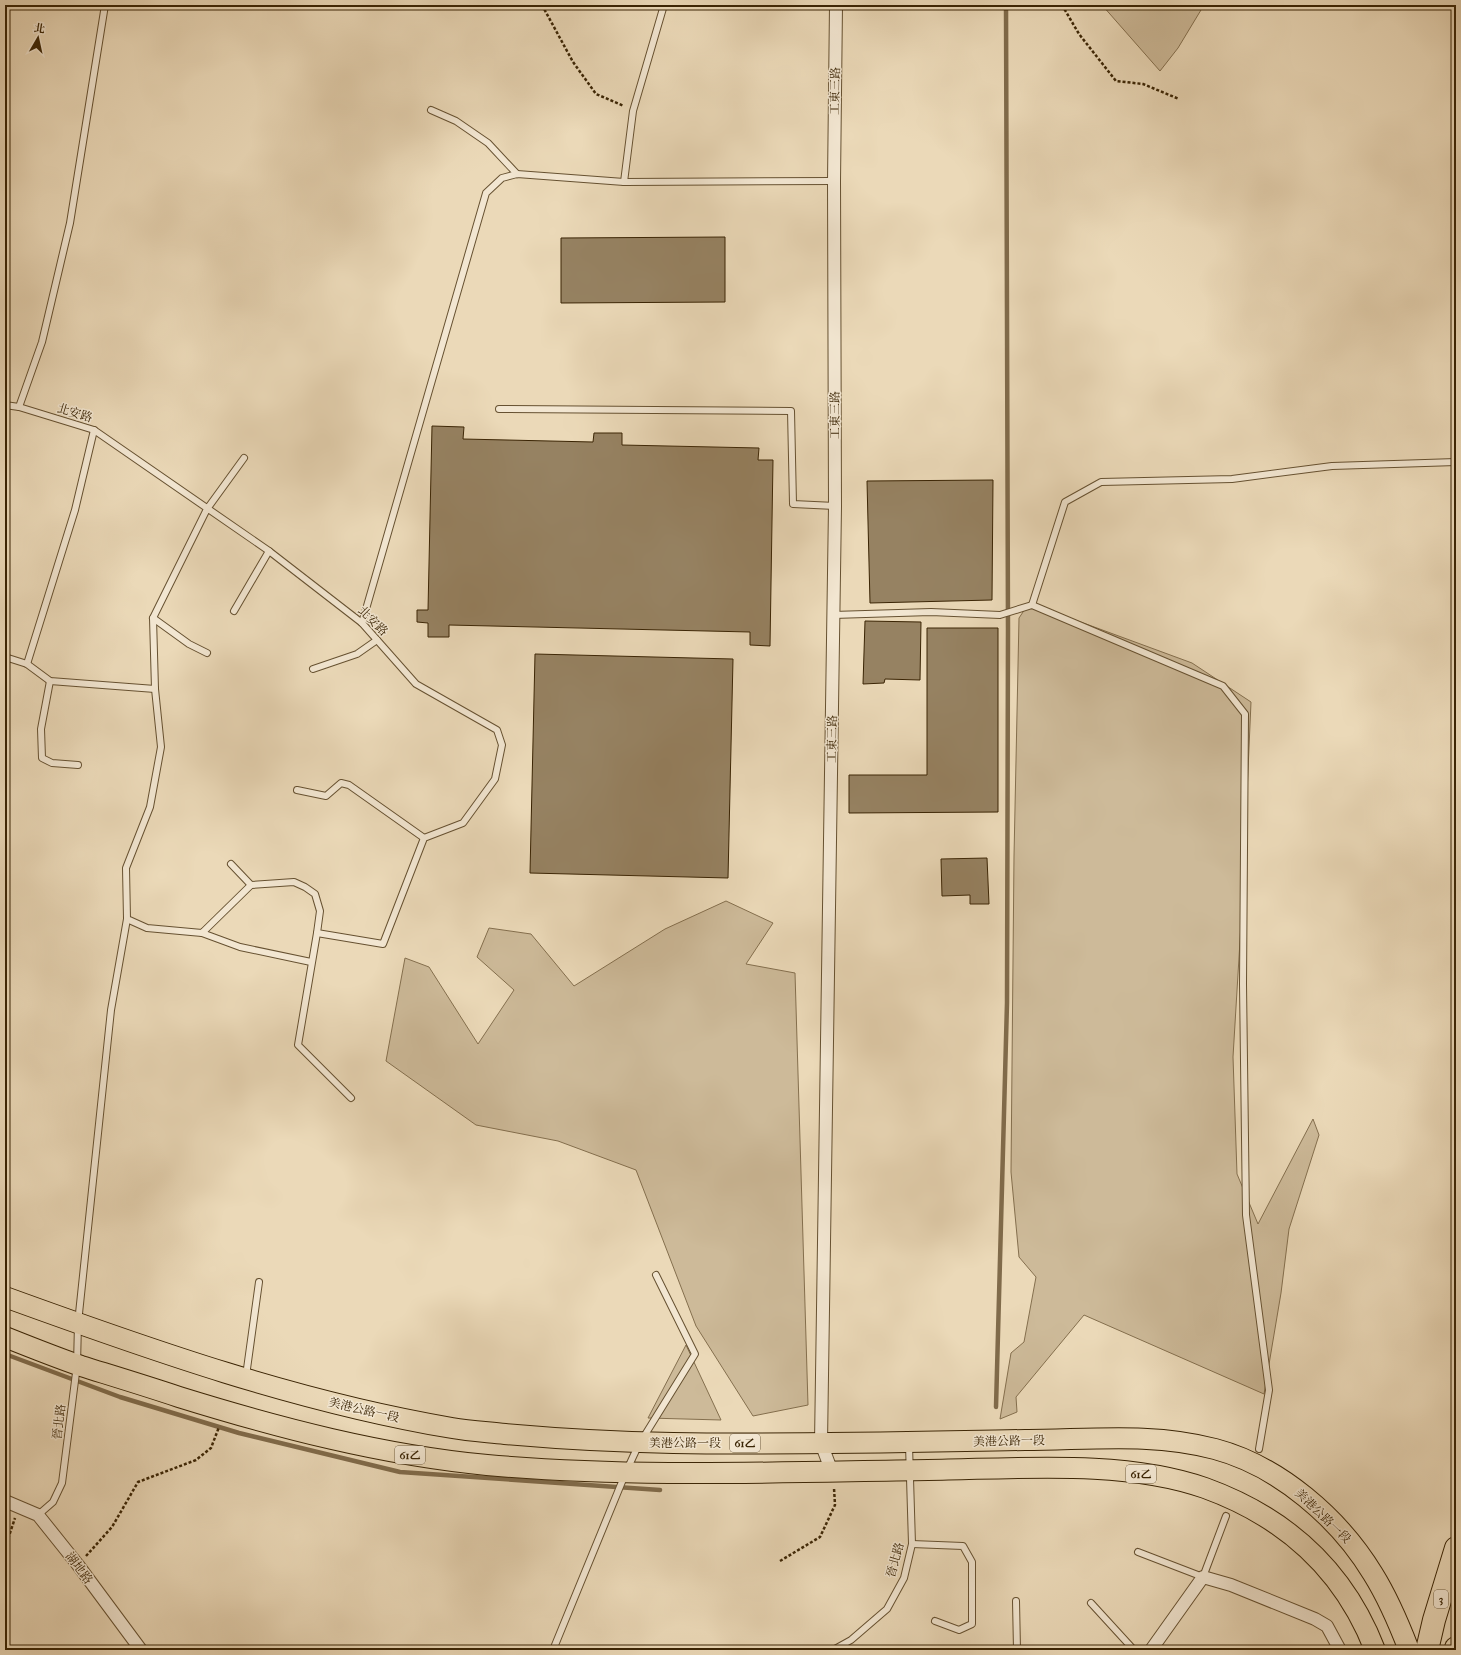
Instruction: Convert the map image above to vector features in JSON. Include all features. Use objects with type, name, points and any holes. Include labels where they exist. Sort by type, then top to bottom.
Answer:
[{"type":"highway","name":"3","points":[[1427,1650],[1434,1620],[1456,1548]]},
{"type":"main road","name":"美港公路一段","points":[[5,1297],[246,1379],[368,1412],[456,1429],[541,1437],[640,1442],[909,1442],[1108,1438],[1176,1441],[1216,1449],[1251,1462],[1273,1474],[1295,1488],[1328,1518],[1356,1548],[1374,1574],[1409,1650]]},
{"type":"main road","name":"61乙","points":[[5,1337],[77,1365],[224,1411],[308,1434],[392,1453],[484,1465],[555,1470],[655,1473],[1059,1468],[1112,1470],[1162,1476],[1204,1488],[1250,1506],[1288,1532],[1336,1579],[1357,1612],[1375,1650]]},
{"type":"street","name":"工東三路","points":[[821,1442],[835,506],[834,181],[836,5]]},
{"type":"street","points":[[821,1442],[832,1472]]},
{"type":"street","points":[[5,1501],[38,1514]]},
{"type":"street","name":"湖地路","points":[[38,1514],[141,1650]]},
{"type":"street","points":[[1151,1650],[1203,1577],[1231,1585],[1315,1619],[1327,1626],[1340,1650]]},
{"type":"lane","points":[[20,407],[42,342],[70,224],[104,5]]},
{"type":"lane","points":[[624,182],[633,111],[664,5]]},
{"type":"lane","points":[[431,110],[456,121],[488,143],[517,174]]},
{"type":"lane","points":[[362,622],[486,193],[502,178],[517,174],[624,182],[834,181]]},
{"type":"lane","name":"北安路","points":[[5,404],[20,407],[94,430],[269,551],[362,622],[416,684],[497,730],[502,745],[495,779],[463,823],[424,838]]},
{"type":"lane","points":[[499,409],[791,411],[792,504],[835,506]]},
{"type":"lane","points":[[28,664],[75,510],[94,430]]},
{"type":"lane","points":[[207,653],[188,644],[153,618],[207,509],[244,458]]},
{"type":"lane","points":[[1032,605],[1066,502],[1101,482],[1232,479],[1332,466],[1456,462]]},
{"type":"lane","points":[[234,611],[269,551]]},
{"type":"lane","points":[[833,615],[931,612],[1000,615],[1032,605],[1223,686],[1245,714],[1243,984],[1246,1215],[1270,1390],[1259,1450]]},
{"type":"lane","name":"晉北路","points":[[38,1514],[53,1502],[62,1483],[77,1365],[78,1323],[111,1010],[127,918],[126,868],[150,807],[161,747],[155,689],[153,618]]},
{"type":"lane","points":[[313,669],[357,654],[377,640]]},
{"type":"lane","points":[[5,657],[28,664],[50,681],[155,689]]},
{"type":"lane","points":[[50,681],[41,729],[42,758],[52,763],[78,765]]},
{"type":"lane","points":[[297,790],[326,796],[341,783],[349,785],[424,838],[383,944],[317,933]]},
{"type":"lane","points":[[231,864],[251,885]]},
{"type":"lane","points":[[202,933],[251,885],[294,882],[315,894],[320,911],[298,1045],[351,1098]]},
{"type":"lane","points":[[127,918],[147,928],[202,933],[240,947],[311,962]]},
{"type":"lane","points":[[553,1650],[626,1472],[640,1442],[695,1354],[656,1275]]},
{"type":"lane","points":[[246,1379],[259,1282]]},
{"type":"lane","name":"晉北路","points":[[833,1650],[851,1640],[887,1609],[904,1578],[912,1544],[909,1442]]},
{"type":"lane","points":[[1138,1552],[1203,1577],[1226,1516]]},
{"type":"lane","points":[[912,1544],[963,1546],[972,1562],[972,1624],[959,1630],[936,1621]]},
{"type":"lane","points":[[1016,1601],[1017,1650]]},
{"type":"lane","points":[[1091,1602],[1134,1650]]},
{"type":"path","points":[[542,5],[573,62],[596,94],[633,111]]},
{"type":"path","points":[[1062,5],[1079,34],[1116,81],[1143,84],[1179,99]]},
{"type":"path","points":[[78,1565],[112,1527],[138,1482],[196,1460],[211,1448],[224,1411]]},
{"type":"path","points":[[780,1561],[820,1537],[835,1505],[832,1472]]},
{"type":"path","points":[[5,1548],[19,1507]]},
{"type":"shaded area","points":[[1102,5],[1204,5],[1178,48],[1160,71]]},
{"type":"shaded area","points":[[1029,603],[1192,663],[1251,702],[1242,908],[1233,1057],[1237,1174],[1258,1224],[1313,1119],[1319,1135],[1289,1229],[1281,1293],[1264,1394],[1084,1315],[1016,1397],[1017,1412],[1000,1419],[1011,1353],[1024,1342],[1036,1277],[1019,1257],[1011,1172],[1014,856],[1019,618]]},
{"type":"shaded area","points":[[726,901],[773,923],[746,964],[795,973],[808,1405],[753,1416],[696,1326],[636,1170],[558,1141],[476,1125],[386,1061],[405,958],[429,967],[478,1044],[514,990],[477,957],[489,928],[531,934],[574,986],[665,929]]},
{"type":"shaded area","points":[[686,1345],[721,1420],[648,1418]]},
{"type":"building","points":[[725,237],[725,302],[561,303],[561,238]]},
{"type":"building","points":[[432,426],[464,427],[463,439],[593,442],[594,433],[622,433],[622,445],[759,448],[758,460],[773,460],[770,646],[750,645],[750,632],[449,625],[449,637],[428,637],[428,623],[417,622],[417,610],[428,610]]},
{"type":"building","points":[[993,480],[992,600],[870,603],[867,481]]},
{"type":"building","points":[[865,621],[921,622],[920,680],[885,679],[884,683],[863,684]]},
{"type":"building","points":[[927,628],[998,628],[998,812],[849,813],[849,775],[927,775]]},
{"type":"building","points":[[535,654],[733,659],[728,878],[530,873]]},
{"type":"building","points":[[987,858],[989,904],[970,904],[970,895],[942,896],[941,859]]},
{"type":"waterway","points":[[996,1407],[1007,1003],[1008,628],[1006,5]]},
{"type":"waterway","points":[[5,1354],[120,1397],[239,1433],[400,1472],[660,1490]]}]
